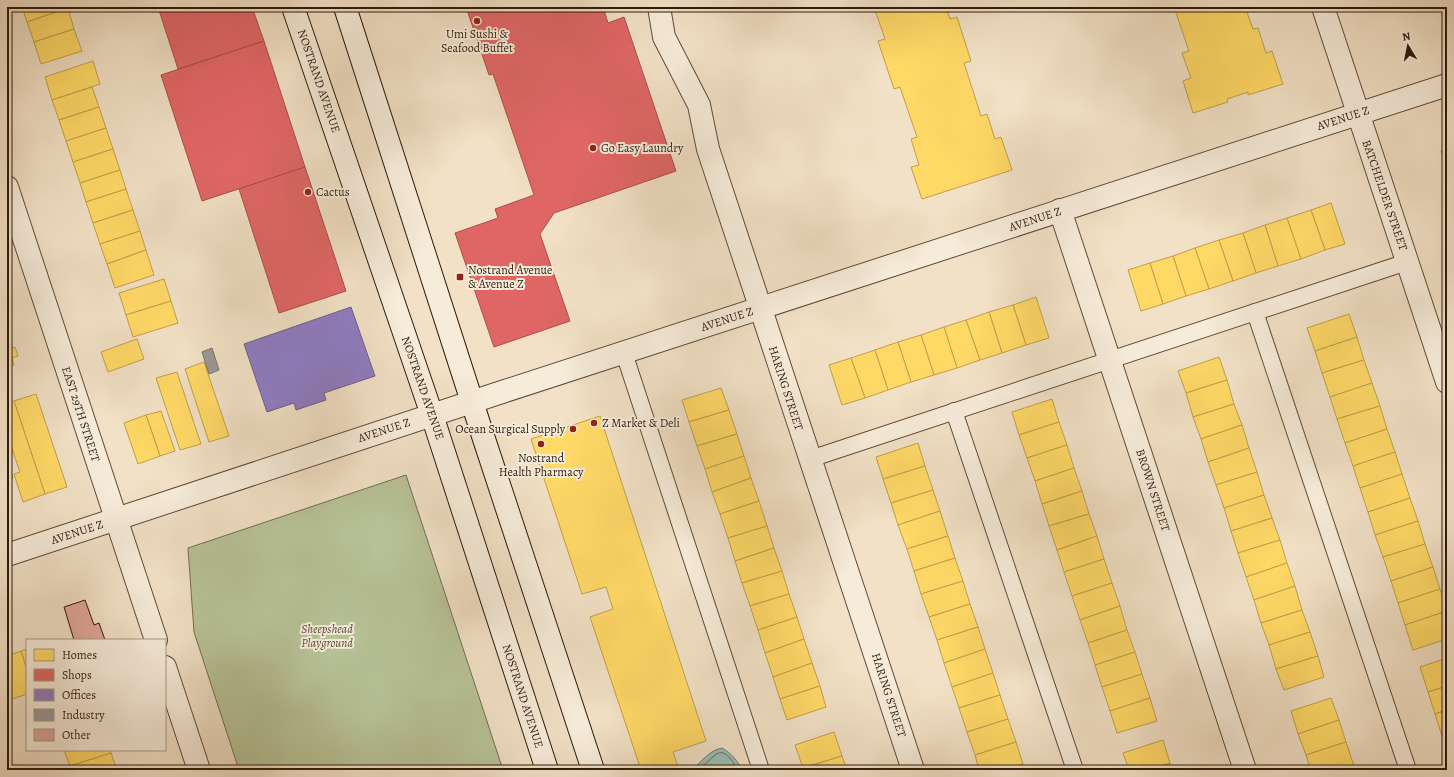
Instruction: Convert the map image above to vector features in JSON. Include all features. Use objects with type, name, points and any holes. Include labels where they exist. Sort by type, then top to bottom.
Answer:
[{"type":"street","name":"NOSTRAND AVENUE","points":[[293,7],[432,415],[547,770]]},
{"type":"street","points":[[345,7],[472,402],[593,770]]},
{"type":"street","name":"HARING STREET","points":[[659,7],[664,37],[699,105],[708,149],[914,770]]},
{"type":"street","name":"BATCHELDER STREET","points":[[1323,7],[1447,382]]},
{"type":"street","name":"AVENUE Z","points":[[7,555],[624,352],[1447,85]]},
{"type":"street","name":"EAST 29TH STREET","points":[[7,187],[156,639]]},
{"type":"street","name":"BROWN STREET","points":[[1060,210],[1245,770]]},
{"type":"street","points":[[166,670],[199,770]]},
{"type":"lane","points":[[810,459],[1407,262]]},
{"type":"lane","points":[[1255,312],[1408,770]]},
{"type":"lane","points":[[624,352],[761,770]]},
{"type":"lane","points":[[954,412],[1075,770]]},
{"type":"green space","name":"Sheepshead Playground","points":[[406,475],[503,770],[239,770],[194,632],[188,548]]},
{"type":"water","points":[[722,748],[734,757],[742,770],[691,770],[713,751]]},
{"type":"building: Homes","points":[[22,7],[67,7],[68,8],[27,22]]},
{"type":"building: Homes","points":[[874,7],[946,7],[950,19],[957,17],[971,61],[964,63],[981,116],[987,114],[995,139],[1001,137],[1012,170],[922,199],[911,167],[919,165],[911,139],[917,137],[900,87],[894,89],[878,41],[885,39]]},
{"type":"building: Homes","points":[[1174,7],[1245,7],[1253,29],[1258,28],[1266,53],[1272,51],[1283,84],[1248,95],[1248,92],[1227,99],[1228,102],[1193,113],[1183,81],[1191,78],[1182,53],[1189,51]]},
{"type":"building: Homes","points":[[68,8],[74,29],[34,42],[27,22]]},
{"type":"building: Homes","points":[[74,29],[82,51],[41,64],[34,42]]},
{"type":"building: Homes","points":[[93,61],[100,84],[52,100],[45,77]]},
{"type":"building: Homes","points":[[92,87],[99,107],[59,120],[52,100]]},
{"type":"building: Homes","points":[[99,107],[106,128],[66,141],[59,120]]},
{"type":"building: Homes","points":[[106,128],[113,149],[73,162],[66,141]]},
{"type":"building: Homes","points":[[113,149],[120,170],[80,183],[73,162]]},
{"type":"building: Homes","points":[[1447,149],[1447,168],[1441,151]]},
{"type":"building: Homes","points":[[120,170],[126,189],[86,202],[80,183]]},
{"type":"building: Homes","points":[[126,189],[133,210],[93,223],[86,202]]},
{"type":"building: Homes","points":[[1331,203],[1345,244],[1325,250],[1311,210]]},
{"type":"building: Homes","points":[[133,210],[140,231],[100,244],[93,223]]},
{"type":"building: Homes","points":[[1311,210],[1325,250],[1301,259],[1287,218]]},
{"type":"building: Homes","points":[[1287,218],[1301,259],[1278,266],[1265,225]]},
{"type":"building: Homes","points":[[1265,225],[1278,266],[1256,273],[1243,233]]},
{"type":"building: Homes","points":[[140,231],[146,250],[107,264],[100,244]]},
{"type":"building: Homes","points":[[1243,233],[1256,273],[1233,281],[1219,240]]},
{"type":"building: Homes","points":[[1219,240],[1233,281],[1209,289],[1195,248]]},
{"type":"building: Homes","points":[[1195,248],[1209,289],[1186,296],[1173,256]]},
{"type":"building: Homes","points":[[146,250],[154,275],[115,288],[107,264]]},
{"type":"building: Homes","points":[[1173,256],[1186,296],[1163,304],[1150,263]]},
{"type":"building: Homes","points":[[1150,263],[1163,304],[1141,311],[1128,270]]},
{"type":"building: Homes","points":[[164,279],[171,301],[126,315],[119,293]]},
{"type":"building: Homes","points":[[1036,297],[1049,338],[1026,345],[1013,305]]},
{"type":"building: Homes","points":[[171,301],[178,323],[133,337],[126,315]]},
{"type":"building: Homes","points":[[1013,305],[1026,345],[1002,353],[989,312]]},
{"type":"building: Homes","points":[[989,312],[1002,353],[980,360],[966,320]]},
{"type":"building: Homes","points":[[1349,314],[1357,337],[1315,351],[1307,328]]},
{"type":"building: Homes","points":[[966,320],[980,360],[957,368],[944,327]]},
{"type":"building: Homes","points":[[944,327],[957,368],[934,375],[921,335]]},
{"type":"building: Homes","points":[[921,335],[934,375],[911,382],[898,342]]},
{"type":"building: Homes","points":[[1357,337],[1364,360],[1322,373],[1315,351]]},
{"type":"building: Homes","points":[[137,339],[144,359],[108,372],[101,352]]},
{"type":"building: Homes","points":[[898,342],[911,382],[888,390],[875,350]]},
{"type":"building: Homes","points":[[7,344],[10,349],[15,347],[18,356],[12,358],[14,365],[7,368]]},
{"type":"building: Homes","points":[[875,350],[888,390],[865,398],[851,358]]},
{"type":"building: Homes","points":[[1219,357],[1227,380],[1186,393],[1178,371]]},
{"type":"building: Homes","points":[[851,358],[865,398],[842,405],[829,365]]},
{"type":"building: Homes","points":[[1364,360],[1372,383],[1330,397],[1322,373]]},
{"type":"building: Homes","points":[[204,362],[229,436],[209,442],[185,369]]},
{"type":"building: Homes","points":[[177,372],[201,444],[180,450],[156,378]]},
{"type":"building: Homes","points":[[1227,380],[1234,404],[1193,417],[1186,393]]},
{"type":"building: Homes","points":[[1372,383],[1380,406],[1337,419],[1330,397]]},
{"type":"building: Homes","points":[[721,388],[729,410],[689,422],[682,400]]},
{"type":"building: Homes","points":[[36,394],[67,487],[45,494],[14,401]]},
{"type":"building: Homes","points":[[1052,399],[1059,422],[1019,435],[1012,412]]},
{"type":"building: Homes","points":[[14,401],[45,494],[23,502],[14,474],[20,472],[7,434],[7,403]]},
{"type":"building: Homes","points":[[1234,404],[1242,425],[1201,439],[1193,417]]},
{"type":"building: Homes","points":[[1380,406],[1387,429],[1345,443],[1337,419]]},
{"type":"building: Homes","points":[[729,410],[737,434],[697,446],[689,422]]},
{"type":"building: Homes","points":[[161,411],[175,451],[160,456],[146,415]]},
{"type":"building: Homes","points":[[146,415],[160,456],[138,464],[124,423]]},
{"type":"building: Homes","points":[[600,416],[706,741],[673,752],[679,770],[641,770],[590,617],[613,609],[606,587],[582,594],[531,439]]},
{"type":"building: Homes","points":[[1059,422],[1067,445],[1027,458],[1019,435]]},
{"type":"building: Homes","points":[[1242,425],[1249,448],[1208,462],[1201,439]]},
{"type":"building: Homes","points":[[1387,429],[1395,452],[1353,466],[1345,443]]},
{"type":"building: Homes","points":[[737,434],[744,456],[705,469],[697,446]]},
{"type":"building: Homes","points":[[918,443],[925,466],[883,479],[876,457]]},
{"type":"building: Homes","points":[[1067,445],[1074,468],[1035,481],[1027,458]]},
{"type":"building: Homes","points":[[1249,448],[1257,472],[1216,485],[1208,462]]},
{"type":"building: Homes","points":[[1395,452],[1402,474],[1360,488],[1353,466]]},
{"type":"building: Homes","points":[[744,456],[751,478],[712,492],[705,469]]},
{"type":"building: Homes","points":[[7,459],[13,478],[7,480]]},
{"type":"building: Homes","points":[[925,466],[933,490],[891,503],[883,479]]},
{"type":"building: Homes","points":[[1074,468],[1082,491],[1042,504],[1035,481]]},
{"type":"building: Homes","points":[[1257,472],[1264,495],[1224,508],[1216,485]]},
{"type":"building: Homes","points":[[1402,474],[1410,498],[1368,512],[1360,488]]},
{"type":"building: Homes","points":[[751,478],[759,501],[720,514],[712,492]]},
{"type":"building: Homes","points":[[933,490],[940,511],[898,525],[891,503]]},
{"type":"building: Homes","points":[[1082,491],[1089,514],[1049,526],[1042,504]]},
{"type":"building: Homes","points":[[1264,495],[1272,518],[1231,531],[1224,508]]},
{"type":"building: Homes","points":[[1410,498],[1418,521],[1375,535],[1368,512]]},
{"type":"building: Homes","points":[[759,501],[767,526],[728,538],[720,514]]},
{"type":"building: Homes","points":[[940,511],[948,536],[907,549],[898,525]]},
{"type":"building: Homes","points":[[1089,514],[1097,536],[1057,550],[1049,526]]},
{"type":"building: Homes","points":[[1272,518],[1280,540],[1238,553],[1231,531]]},
{"type":"building: Homes","points":[[1418,521],[1425,544],[1383,557],[1375,535]]},
{"type":"building: Homes","points":[[767,526],[774,548],[735,561],[728,538]]},
{"type":"building: Homes","points":[[948,536],[955,558],[914,571],[907,549]]},
{"type":"building: Homes","points":[[1097,536],[1104,559],[1064,572],[1057,550]]},
{"type":"building: Homes","points":[[1280,540],[1287,563],[1246,577],[1238,553]]},
{"type":"building: Homes","points":[[1425,544],[1433,567],[1391,581],[1383,557]]},
{"type":"building: Homes","points":[[774,548],[782,571],[742,583],[735,561]]},
{"type":"building: Homes","points":[[955,558],[963,581],[921,594],[914,571]]},
{"type":"building: Homes","points":[[1104,559],[1112,583],[1072,596],[1064,572]]},
{"type":"building: Homes","points":[[1287,563],[1295,586],[1254,600],[1246,577]]},
{"type":"building: Homes","points":[[1433,567],[1440,589],[1398,603],[1391,581]]},
{"type":"building: Homes","points":[[782,571],[789,594],[750,606],[742,583]]},
{"type":"building: Homes","points":[[963,581],[970,604],[929,617],[921,594]]},
{"type":"building: Homes","points":[[1112,583],[1120,606],[1080,620],[1072,596]]},
{"type":"building: Homes","points":[[1295,586],[1302,610],[1261,623],[1254,600]]},
{"type":"building: Homes","points":[[1440,589],[1447,611],[1405,625],[1398,603]]},
{"type":"building: Homes","points":[[789,594],[797,617],[758,630],[750,606]]},
{"type":"building: Homes","points":[[970,604],[978,627],[937,640],[929,617]]},
{"type":"building: Homes","points":[[1120,606],[1127,630],[1088,643],[1080,620]]},
{"type":"building: Homes","points":[[1302,610],[1310,632],[1269,645],[1261,623]]},
{"type":"building: Homes","points":[[1447,611],[1447,639],[1413,650],[1405,625]]},
{"type":"building: Homes","points":[[797,617],[804,639],[765,653],[758,630]]},
{"type":"building: Homes","points":[[978,627],[985,649],[944,663],[937,640]]},
{"type":"building: Homes","points":[[1127,630],[1135,652],[1095,665],[1088,643]]},
{"type":"building: Homes","points":[[1310,632],[1318,656],[1276,669],[1269,645]]},
{"type":"building: Homes","points":[[804,639],[812,663],[773,677],[765,653]]},
{"type":"building: Homes","points":[[26,649],[26,667],[21,651]]},
{"type":"building: Homes","points":[[985,649],[993,673],[952,687],[944,663]]},
{"type":"building: Homes","points":[[21,651],[26,667],[26,694],[12,699],[7,683],[7,656]]},
{"type":"building: Homes","points":[[1135,652],[1142,674],[1102,687],[1095,665]]},
{"type":"building: Homes","points":[[1318,656],[1324,677],[1284,690],[1276,669]]},
{"type":"building: Homes","points":[[1447,658],[1447,686],[1428,692],[1420,667]]},
{"type":"building: Homes","points":[[812,663],[820,686],[780,699],[773,677]]},
{"type":"building: Homes","points":[[993,673],[1000,695],[959,708],[952,687]]},
{"type":"building: Homes","points":[[1142,674],[1150,698],[1110,711],[1102,687]]},
{"type":"building: Homes","points":[[820,686],[826,707],[787,720],[780,699]]},
{"type":"building: Homes","points":[[1447,686],[1447,710],[1435,714],[1428,692]]},
{"type":"building: Homes","points":[[1000,695],[1008,719],[967,732],[959,708]]},
{"type":"building: Homes","points":[[1150,698],[1157,721],[1117,733],[1110,711]]},
{"type":"building: Homes","points":[[1331,698],[1339,720],[1298,734],[1291,711]]},
{"type":"building: Homes","points":[[1447,710],[1447,735],[1442,736],[1435,714]]},
{"type":"building: Homes","points":[[1008,719],[1016,742],[975,755],[967,732]]},
{"type":"building: Homes","points":[[1339,720],[1346,742],[1306,755],[1298,734]]},
{"type":"building: Homes","points":[[834,732],[842,756],[803,768],[795,745]]},
{"type":"building: Homes","points":[[1447,735],[1447,751],[1442,736]]},
{"type":"building: Homes","points":[[1163,740],[1170,763],[1150,770],[1129,770],[1123,753]]},
{"type":"building: Homes","points":[[1016,742],[1023,764],[1004,770],[979,770],[975,755]]},
{"type":"building: Homes","points":[[1346,742],[1354,766],[1341,770],[1311,770],[1306,755]]},
{"type":"building: Homes","points":[[64,751],[110,751],[111,753],[70,766]]},
{"type":"building: Homes","points":[[111,753],[117,770],[71,770],[70,766]]},
{"type":"building: Homes","points":[[842,756],[847,770],[803,770],[803,768]]},
{"type":"building: Homes","points":[[1170,763],[1172,770],[1150,770]]},
{"type":"building: Homes","points":[[1354,766],[1355,770],[1341,770]]},
{"type":"building: Shops","points":[[158,7],[252,7],[264,41],[178,69]]},
{"type":"building: Shops","points":[[466,7],[603,7],[608,23],[624,17],[676,171],[554,213],[540,234],[570,321],[494,347],[455,233],[498,218],[495,209],[534,195],[493,74],[489,75]]},
{"type":"building: Shops","points":[[264,41],[305,167],[202,201],[161,75]]},
{"type":"building: Shops","points":[[305,167],[346,291],[279,313],[239,189]]},
{"type":"building: Offices","points":[[351,307],[375,376],[324,393],[326,400],[296,410],[294,403],[267,412],[244,344]]},
{"type":"building: Industry","points":[[212,348],[219,370],[209,374],[202,352]]},
{"type":"building: Other","points":[[85,600],[94,625],[99,623],[105,639],[74,639],[64,607]]},
{"type":"place","name":"Umi Sushi & Seafood Buffet","points":[[477,21]]},
{"type":"place","name":"Go Easy Laundry","points":[[593,148]]},
{"type":"place","name":"Cactus","points":[[308,192]]},
{"type":"place","name":"Nostrand Avenue & Avenue Z","points":[[460,277]]},
{"type":"place","name":"Z Market & Deli","points":[[594,423]]},
{"type":"place","name":"Ocean Surgical Supply","points":[[573,429]]},
{"type":"place","name":"Nostrand Health Pharmacy","points":[[541,444]]}]
